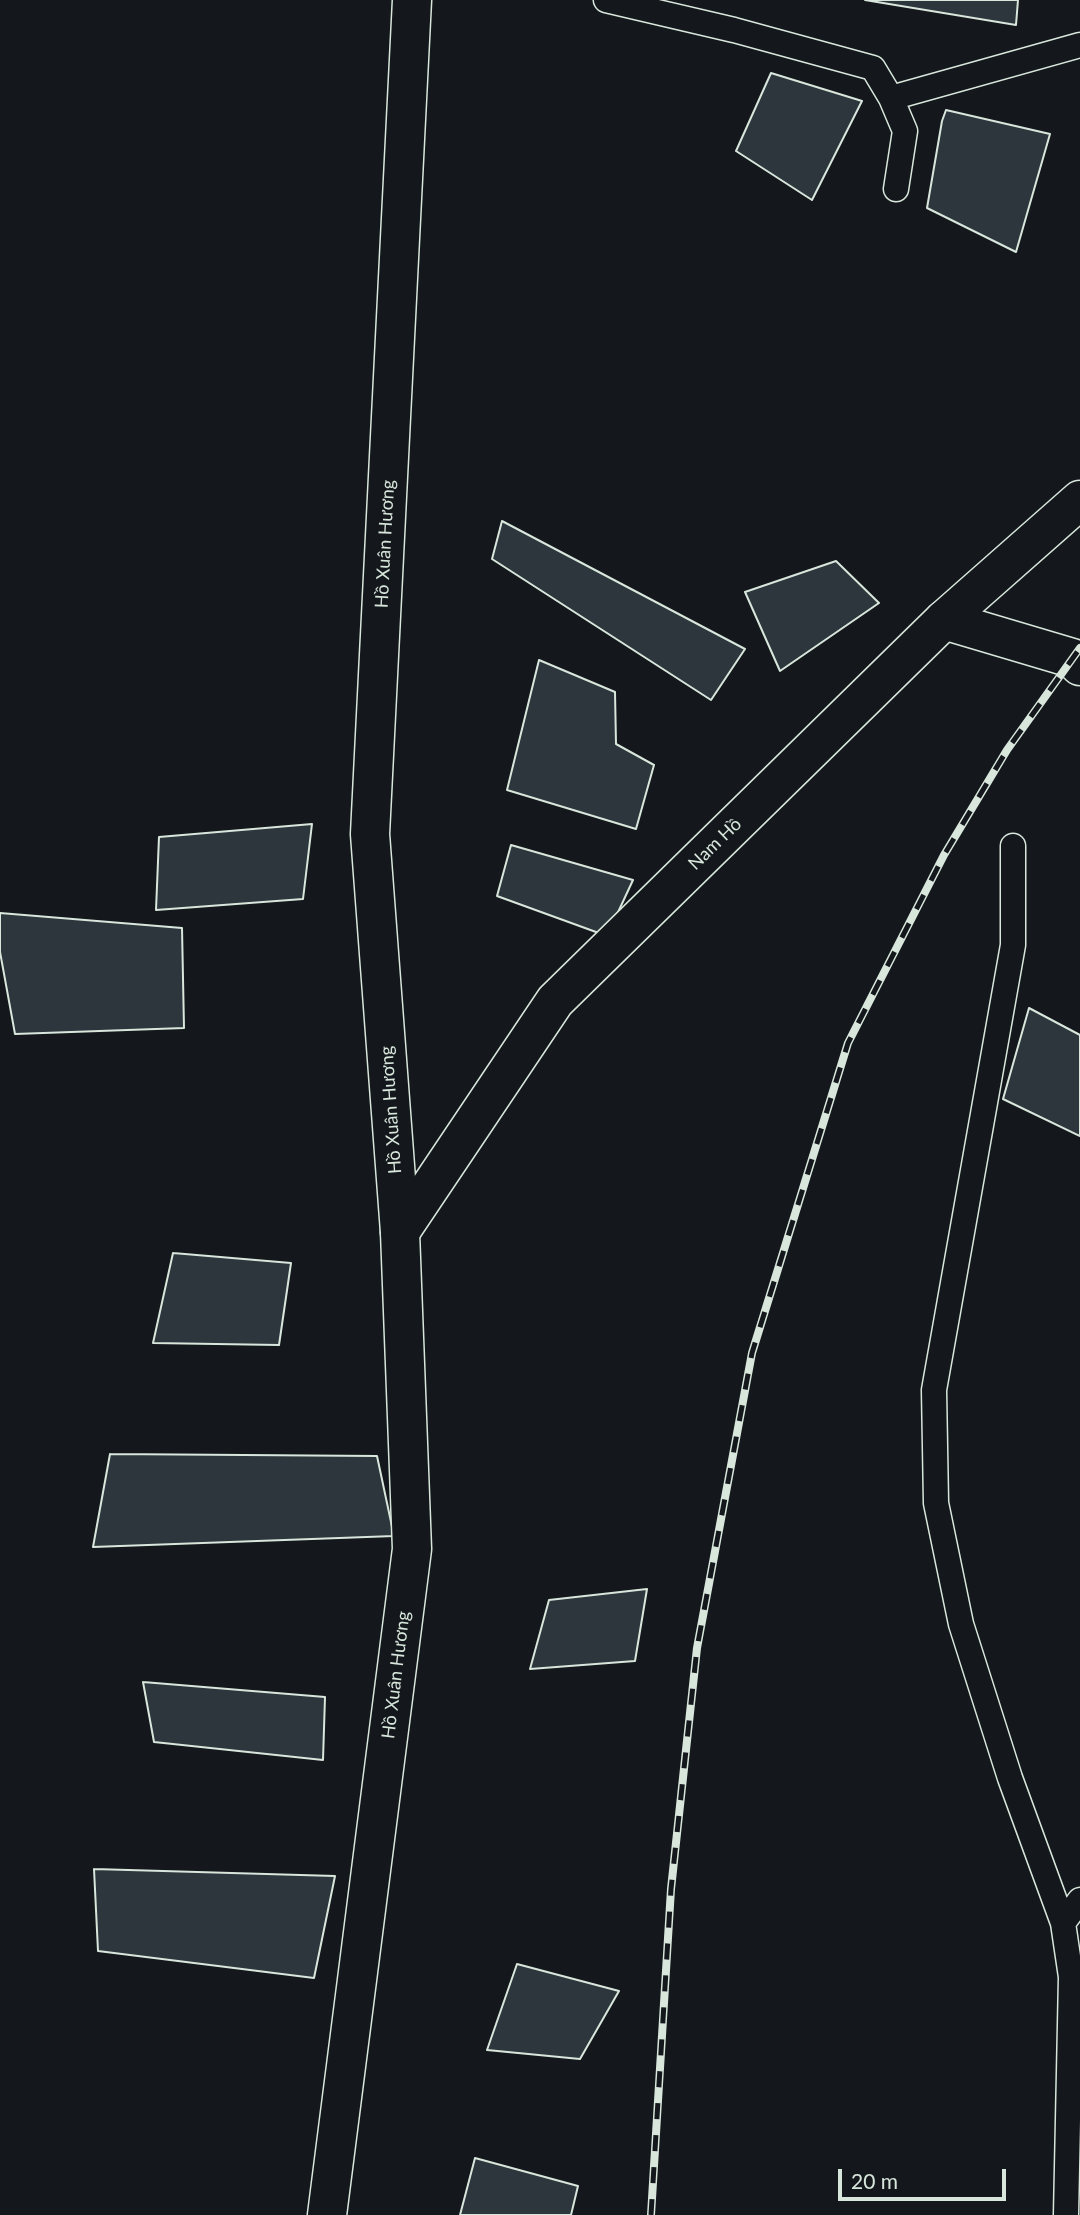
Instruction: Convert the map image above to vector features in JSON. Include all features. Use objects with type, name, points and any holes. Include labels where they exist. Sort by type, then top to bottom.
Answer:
[{"type":"main road","name":"Hồ Xuân Hương","points":[[327,2215],[412,1549],[400,1232],[370,834],[412,0]]},
{"type":"main road","name":"Nam Hồ","points":[[400,1232],[555,1001],[944,620],[1080,500]]},
{"type":"main road","points":[[944,620],[1072,658],[1080,666]]},
{"type":"lane","points":[[606,0],[734,30],[873,68],[891,97],[905,131],[896,189]]},
{"type":"lane","points":[[891,97],[1080,46]]},
{"type":"lane","points":[[1013,846],[1013,945],[934,1390],[936,1503],[961,1624],[1010,1778],[1063,1923],[1070,1977],[1066,2215]]},
{"type":"lane","points":[[1063,1923],[1080,1900]]},
{"type":"building","points":[[865,0],[1018,0],[1016,25]]},
{"type":"building","points":[[771,73],[862,101],[812,200],[736,151]]},
{"type":"building","points":[[946,110],[1050,134],[1016,252],[927,208]]},
{"type":"building","points":[[502,521],[745,649],[711,700],[492,559]]},
{"type":"building","points":[[836,561],[879,603],[780,671],[745,592]]},
{"type":"building","points":[[539,660],[615,692],[616,744],[654,765],[636,829],[507,790]]},
{"type":"building","points":[[312,824],[303,899],[156,910],[159,837]]},
{"type":"building","points":[[511,845],[633,880],[607,936],[497,896]]},
{"type":"building","points":[[0,913],[182,928],[184,1028],[15,1034],[0,952]]},
{"type":"building","points":[[1029,1008],[1080,1035],[1080,1136],[1003,1099]]},
{"type":"building","points":[[173,1253],[291,1263],[279,1345],[153,1343]]},
{"type":"building","points":[[110,1454],[377,1456],[394,1536],[93,1547]]},
{"type":"building","points":[[647,1589],[635,1661],[530,1669],[549,1600]]},
{"type":"building","points":[[143,1682],[325,1697],[323,1760],[154,1742]]},
{"type":"building","points":[[94,1869],[335,1876],[314,1978],[98,1951]]},
{"type":"building","points":[[517,1964],[619,1991],[580,2059],[487,2050]]},
{"type":"building","points":[[475,2158],[578,2186],[571,2215],[460,2215]]},
{"type":"railway","points":[[651,2215],[671,1889],[697,1648],[752,1353],[848,1043],[944,855],[1007,750],[1080,648]]}]
